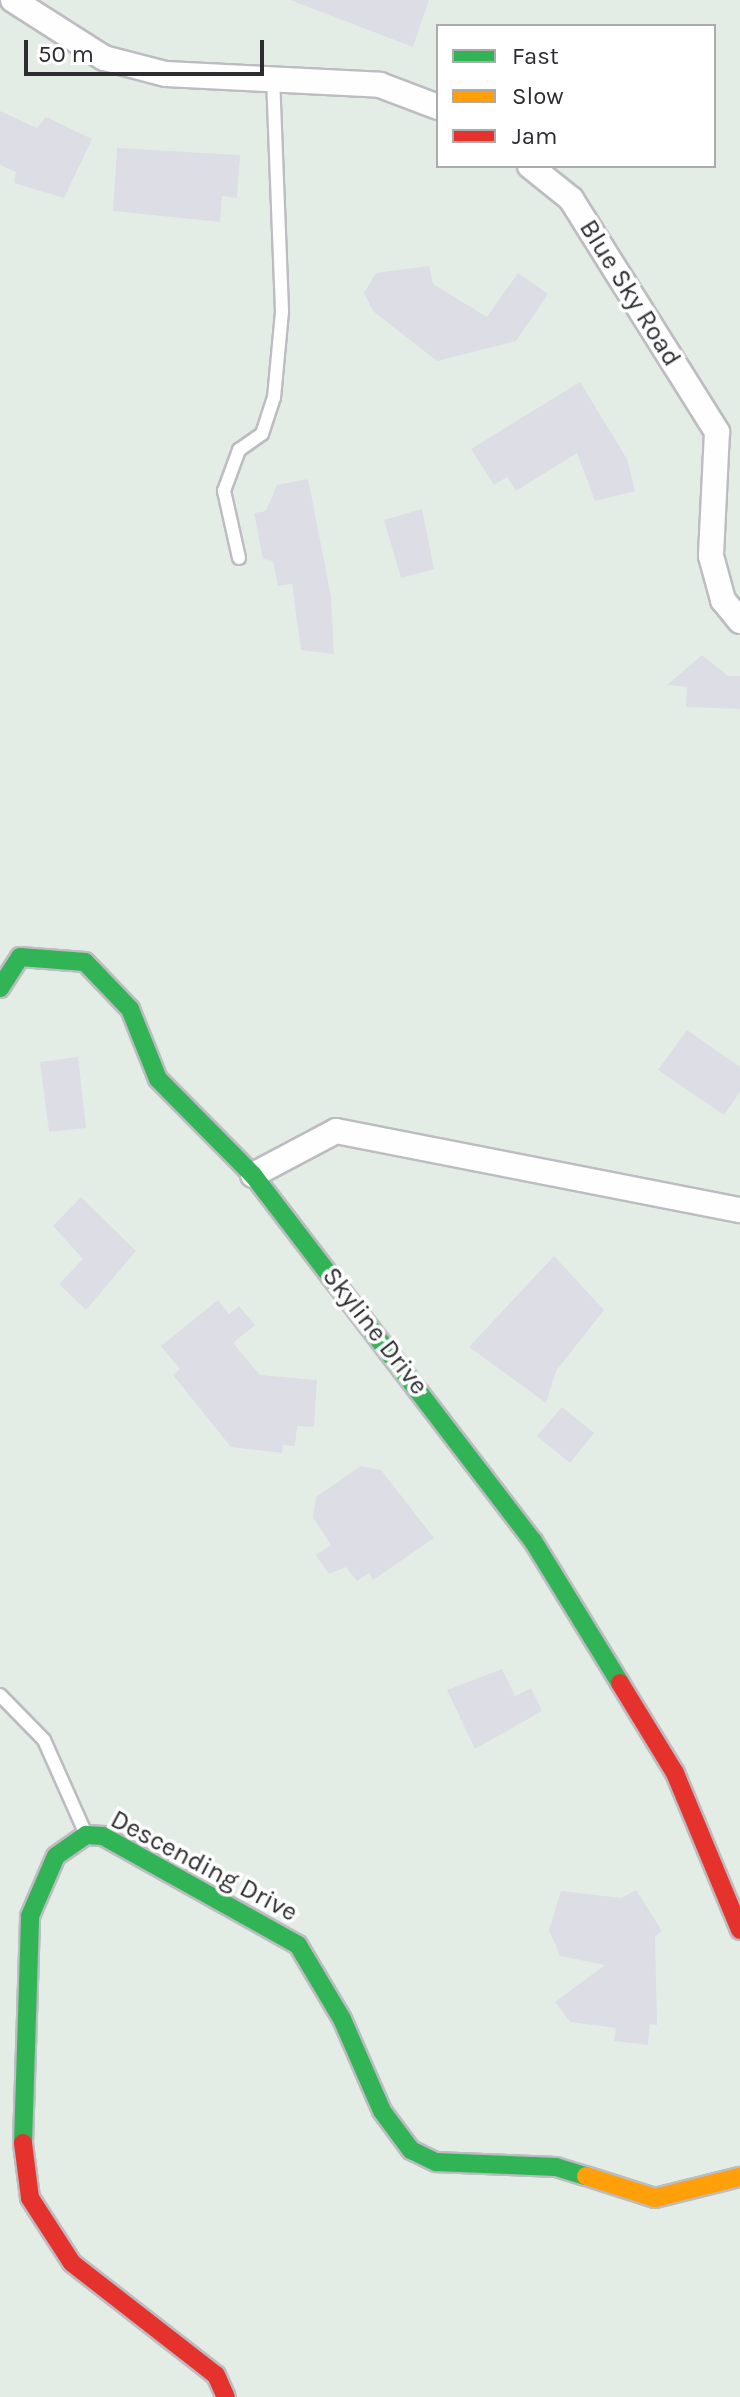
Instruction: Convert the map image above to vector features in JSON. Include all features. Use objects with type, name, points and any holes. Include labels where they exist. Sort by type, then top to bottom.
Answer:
[{"type":"street","points":[[13,0],[104,58],[166,74],[380,85],[436,106]]},
{"type":"street","name":"Blue Sky Road","points":[[532,168],[571,199],[717,432],[711,556],[723,600],[740,621]]},
{"type":"street","name":"Skyline Drive","points":[[0,988],[20,957],[85,962],[130,1009],[158,1079],[253,1175],[533,1541],[675,1773],[740,1930]]},
{"type":"street","points":[[253,1175],[336,1131],[740,1210]]},
{"type":"street","name":"Descending Drive","points":[[226,2397],[216,2375],[72,2263],[30,2198],[18,2110],[30,1916],[56,1856],[86,1835],[103,1836],[298,1945],[342,2019],[382,2111],[411,2150],[436,2162],[556,2167],[655,2198],[740,2177]]},
{"type":"lane","points":[[239,558],[224,491],[239,450],[262,434],[274,398],[282,311],[273,80]]},
{"type":"lane","points":[[0,1695],[44,1740],[86,1835]]},
{"type":"shaded area","points":[[0,0],[740,0],[740,2397],[0,2397]]},
{"type":"building","points":[[290,0],[429,0],[413,47]]},
{"type":"building","points":[[0,111],[37,128],[46,117],[92,139],[64,198],[14,183],[16,172],[0,165]]},
{"type":"building","points":[[117,148],[240,155],[237,198],[222,196],[220,222],[113,211]]},
{"type":"building","points":[[429,266],[433,284],[487,317],[518,273],[548,294],[516,341],[437,361],[373,311],[364,293],[376,273]]},
{"type":"building","points":[[580,382],[627,459],[635,491],[595,501],[577,453],[516,491],[507,477],[494,485],[471,449]]},
{"type":"building","points":[[308,479],[331,596],[334,654],[301,650],[292,584],[278,586],[273,561],[263,559],[254,513],[266,511],[277,485]]},
{"type":"building","points":[[422,509],[434,569],[401,578],[384,520]]},
{"type":"building","points":[[702,655],[728,676],[740,676],[740,709],[686,707],[687,687],[667,685]]},
{"type":"building","points":[[687,1030],[740,1067],[740,1092],[724,1115],[658,1070]]},
{"type":"building","points":[[78,1057],[86,1128],[49,1132],[40,1062]]},
{"type":"building","points":[[81,1197],[136,1251],[86,1310],[59,1284],[83,1259],[53,1226]]},
{"type":"building","points":[[554,1256],[604,1310],[556,1371],[546,1403],[469,1347]]},
{"type":"building","points":[[218,1300],[229,1314],[239,1306],[255,1325],[233,1343],[260,1375],[317,1380],[314,1427],[297,1426],[295,1446],[283,1445],[282,1453],[231,1447],[173,1375],[180,1369],[161,1346]]},
{"type":"building","points":[[562,1407],[594,1433],[570,1463],[537,1436]]},
{"type":"building","points":[[361,1466],[381,1470],[434,1538],[373,1580],[369,1573],[357,1581],[346,1567],[329,1574],[316,1555],[331,1545],[313,1518],[316,1497]]},
{"type":"building","points":[[502,1669],[515,1696],[531,1688],[542,1711],[475,1749],[447,1690]]},
{"type":"building","points":[[636,1890],[662,1931],[655,1937],[657,2025],[650,2024],[648,2045],[614,2041],[616,2028],[570,2022],[555,2002],[605,1965],[560,1956],[549,1930],[561,1891],[621,1898]]},
{"type":"traffic: fast","points":[[0,988],[20,957],[85,962],[130,1009],[158,1079],[253,1175],[533,1541],[620,1683]]},
{"type":"traffic: fast","points":[[23,2143],[30,1916],[56,1856],[86,1835],[103,1836],[298,1945],[342,2019],[382,2111],[411,2150],[436,2162],[556,2167],[586,2176]]},
{"type":"traffic: slow","points":[[586,2176],[655,2198],[740,2177]]},
{"type":"traffic: jam","points":[[620,1683],[675,1773],[740,1930]]},
{"type":"traffic: jam","points":[[23,2143],[30,2198],[72,2263],[216,2375],[226,2397]]}]
